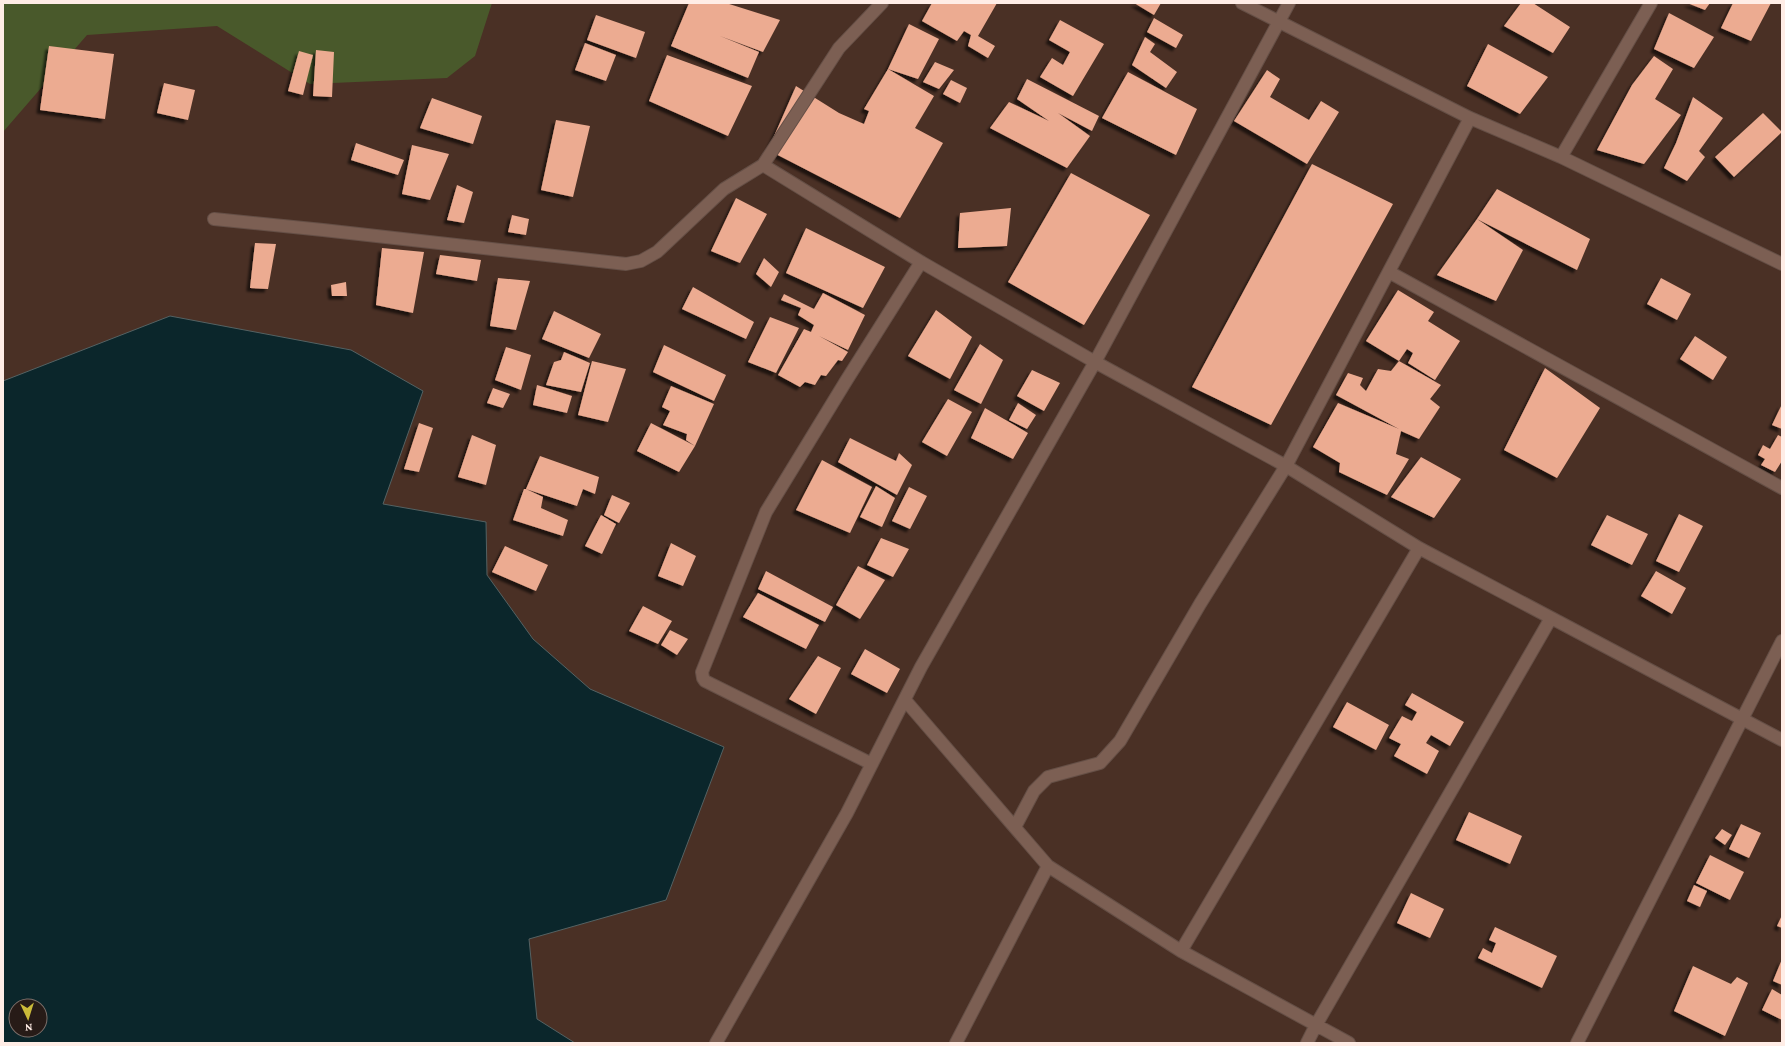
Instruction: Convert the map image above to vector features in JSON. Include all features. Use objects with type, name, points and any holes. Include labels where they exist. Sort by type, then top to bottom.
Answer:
[{"type":"street","points":[[214,219],[626,264],[641,261],[656,252],[724,189],[763,165],[839,48],[882,3]]},
{"type":"street","points":[[1242,3],[1470,118],[1561,156],[1782,264]]},
{"type":"street","points":[[716,1043],[844,820],[925,660],[1095,362],[1289,3]]},
{"type":"street","points":[[1561,156],[1651,3]]},
{"type":"street","points":[[1015,827],[1034,792],[1048,777],[1100,763],[1120,741],[1200,604],[1286,466],[1470,118]]},
{"type":"street","points":[[763,165],[921,262],[1095,362],[1286,466],[1419,548],[1782,740]]},
{"type":"street","points":[[872,764],[705,681],[702,672],[766,512],[921,262]]},
{"type":"street","points":[[1389,272],[1782,488]]},
{"type":"street","points":[[1181,951],[1419,548]]},
{"type":"street","points":[[1307,1043],[1551,618]]},
{"type":"street","points":[[1577,1043],[1782,642]]},
{"type":"street","points":[[905,700],[1048,866],[1181,951],[1349,1043]]},
{"type":"street","points":[[956,1043],[1048,866]]},
{"type":"green space","points":[[3,3],[492,3],[475,56],[447,78],[310,84],[217,26],[87,35],[3,132]]},
{"type":"water","points":[[170,316],[351,350],[423,391],[383,504],[486,522],[487,575],[533,639],[590,689],[724,747],[666,900],[529,939],[537,1019],[575,1043],[3,1043],[3,381]]},
{"type":"building","points":[[689,3],[726,3],[780,20],[763,52],[720,36],[759,52],[748,78],[671,46]]},
{"type":"building","points":[[932,3],[997,3],[978,36],[995,46],[988,58],[968,46],[971,35],[964,31],[957,41],[922,21]]},
{"type":"building","points":[[1134,3],[1161,3],[1154,15]]},
{"type":"building","points":[[1521,3],[1533,3],[1570,27],[1553,53],[1504,26]]},
{"type":"building","points":[[1687,3],[1710,3],[1705,10]]},
{"type":"building","points":[[1733,3],[1771,3],[1751,41],[1721,28]]},
{"type":"building","points":[[1669,13],[1714,37],[1694,68],[1654,49]]},
{"type":"building","points":[[596,15],[645,32],[636,58],[587,40]]},
{"type":"building","points":[[1154,18],[1183,35],[1176,48],[1147,32]]},
{"type":"building","points":[[1060,20],[1104,44],[1073,96],[1040,77],[1052,58],[1063,65],[1070,52],[1049,40]]},
{"type":"building","points":[[909,24],[939,39],[918,79],[888,69]]},
{"type":"building","points":[[1145,37],[1155,44],[1150,52],[1177,72],[1166,88],[1132,65]]},
{"type":"building","points":[[585,43],[616,55],[606,81],[575,70]]},
{"type":"building","points":[[1488,44],[1548,77],[1520,114],[1467,86]]},
{"type":"building","points":[[49,46],[114,54],[105,119],[40,110]]},
{"type":"building","points":[[316,50],[334,52],[332,97],[313,96]]},
{"type":"building","points":[[299,51],[313,55],[303,95],[288,91]]},
{"type":"building","points":[[667,55],[752,86],[728,136],[649,101]]},
{"type":"building","points":[[1654,56],[1673,69],[1655,99],[1681,115],[1644,164],[1597,150],[1632,85]]},
{"type":"building","points":[[935,62],[954,70],[939,89],[923,82]]},
{"type":"building","points":[[888,69],[934,96],[915,128],[943,143],[900,218],[768,150],[796,86],[839,113],[864,124],[869,111],[864,109]]},
{"type":"building","points":[[1267,70],[1280,79],[1270,97],[1309,120],[1321,101],[1339,112],[1307,164],[1234,121]]},
{"type":"building","points":[[1128,72],[1197,109],[1176,155],[1102,118]]},
{"type":"building","points":[[1027,79],[1099,116],[1092,131],[1058,113],[1090,136],[1067,168],[990,128],[1009,102],[1049,121],[1017,99]]},
{"type":"building","points":[[951,80],[967,88],[960,103],[943,94]]},
{"type":"building","points":[[164,83],[195,90],[188,120],[157,113]]},
{"type":"building","points":[[1693,97],[1723,118],[1699,151],[1705,157],[1687,181],[1664,168],[1676,143]]},
{"type":"building","points":[[432,98],[482,116],[473,144],[420,128]]},
{"type":"building","points":[[1763,113],[1782,132],[1734,177],[1715,157]]},
{"type":"building","points":[[556,120],[590,126],[573,197],[541,190]]},
{"type":"building","points":[[356,143],[404,160],[398,175],[351,160]]},
{"type":"building","points":[[412,145],[449,154],[430,200],[402,194]]},
{"type":"building","points":[[1312,164],[1393,204],[1271,425],[1192,387]]},
{"type":"building","points":[[1071,173],[1150,215],[1084,325],[1008,282]]},
{"type":"building","points":[[457,185],[473,192],[464,223],[447,220]]},
{"type":"building","points":[[1497,189],[1590,239],[1577,270],[1477,219]]},
{"type":"building","points":[[736,198],[767,214],[740,263],[711,251]]},
{"type":"building","points":[[1011,208],[1007,246],[958,248],[960,213]]},
{"type":"building","points":[[512,215],[529,219],[526,235],[508,232]]},
{"type":"building","points":[[1477,219],[1523,250],[1496,301],[1437,275]]},
{"type":"building","points":[[806,228],[885,267],[863,308],[786,273]]},
{"type":"building","points":[[255,243],[276,244],[268,289],[250,288]]},
{"type":"building","points":[[382,248],[424,252],[413,313],[376,305]]},
{"type":"building","points":[[440,255],[481,260],[477,281],[436,274]]},
{"type":"building","points":[[764,258],[779,272],[771,287],[756,274]]},
{"type":"building","points":[[498,278],[530,281],[516,330],[490,326]]},
{"type":"building","points":[[1661,278],[1691,294],[1677,320],[1647,304]]},
{"type":"building","points":[[346,282],[347,296],[332,296],[331,285]]},
{"type":"building","points":[[693,287],[754,322],[746,339],[682,309]]},
{"type":"building","points":[[1398,290],[1434,312],[1428,321],[1460,341],[1435,380],[1408,363],[1413,353],[1407,349],[1399,361],[1366,341]]},
{"type":"building","points":[[823,293],[865,315],[848,350],[819,336],[848,352],[842,361],[838,360],[826,376],[821,375],[815,385],[805,382],[800,387],[778,375],[804,329],[811,332],[814,325],[798,315],[801,308],[781,300],[784,294],[814,309]]},
{"type":"building","points":[[936,310],[972,337],[950,379],[908,356]]},
{"type":"building","points":[[554,311],[601,334],[589,358],[542,339]]},
{"type":"building","points":[[770,317],[799,328],[776,373],[748,362]]},
{"type":"building","points":[[1695,336],[1727,357],[1713,380],[1680,359]]},
{"type":"building","points":[[980,344],[1003,360],[981,404],[954,390]]},
{"type":"building","points":[[664,345],[726,375],[714,401],[653,372]]},
{"type":"building","points":[[506,347],[531,355],[521,390],[495,380]]},
{"type":"building","points":[[564,352],[590,363],[581,392],[546,385],[554,362],[561,360]]},
{"type":"building","points":[[592,361],[626,369],[608,422],[578,415]]},
{"type":"building","points":[[1399,361],[1441,385],[1430,399],[1440,407],[1419,439],[1401,431],[1396,454],[1409,459],[1387,495],[1339,472],[1340,463],[1313,447],[1338,403],[1399,429],[1336,395],[1348,373],[1363,378],[1360,385],[1366,391],[1378,369],[1391,371]]},
{"type":"building","points":[[1545,368],[1600,408],[1557,478],[1504,450]]},
{"type":"building","points":[[1032,370],[1060,383],[1044,411],[1017,396]]},
{"type":"building","points":[[537,385],[572,396],[567,413],[533,405]]},
{"type":"building","points":[[671,386],[714,404],[695,446],[686,440],[687,434],[663,425],[670,411],[662,407]]},
{"type":"building","points":[[493,388],[510,394],[503,408],[487,403]]},
{"type":"building","points":[[948,399],[972,412],[947,456],[922,442]]},
{"type":"building","points":[[1018,403],[1036,415],[1027,429],[1009,420]]},
{"type":"building","points":[[1782,404],[1782,429],[1772,425]]},
{"type":"building","points":[[985,408],[1028,433],[1013,459],[971,438]]},
{"type":"building","points":[[419,423],[433,428],[419,472],[404,469]]},
{"type":"building","points":[[651,423],[695,446],[679,472],[637,451]]},
{"type":"building","points":[[472,435],[496,445],[486,485],[458,477]]},
{"type":"building","points":[[1778,435],[1782,437],[1782,461],[1775,472],[1761,465],[1765,459],[1758,455],[1763,445],[1770,449]]},
{"type":"building","points":[[850,438],[896,461],[899,453],[912,465],[897,495],[838,462]]},
{"type":"building","points":[[540,456],[599,477],[595,494],[583,489],[577,506],[526,489]]},
{"type":"building","points":[[1421,457],[1461,479],[1434,518],[1391,497]]},
{"type":"building","points":[[822,460],[872,487],[850,533],[796,510]]},
{"type":"building","points":[[876,486],[895,498],[882,527],[860,517]]},
{"type":"building","points":[[909,487],[927,496],[910,529],[892,521]]},
{"type":"building","points":[[524,489],[543,497],[541,508],[568,520],[563,536],[513,520]]},
{"type":"building","points":[[612,495],[630,503],[619,523],[604,515]]},
{"type":"building","points":[[1679,514],[1703,526],[1679,572],[1656,561]]},
{"type":"building","points":[[601,515],[616,524],[602,554],[585,546]]},
{"type":"building","points":[[1607,515],[1648,534],[1632,565],[1591,545]]},
{"type":"building","points":[[881,538],[909,549],[893,577],[867,565]]},
{"type":"building","points":[[671,543],[696,556],[683,586],[658,576]]},
{"type":"building","points":[[505,546],[548,565],[536,591],[492,572]]},
{"type":"building","points":[[858,566],[885,580],[860,619],[836,605]]},
{"type":"building","points":[[766,571],[833,607],[825,622],[758,589]]},
{"type":"building","points":[[1656,571],[1686,588],[1672,614],[1641,596]]},
{"type":"building","points":[[758,593],[819,625],[806,649],[743,617]]},
{"type":"building","points":[[643,606],[672,621],[658,644],[629,631]]},
{"type":"building","points":[[670,630],[688,639],[677,655],[661,645]]},
{"type":"building","points":[[865,649],[900,669],[887,693],[851,674]]},
{"type":"building","points":[[818,656],[841,668],[816,714],[789,699]]},
{"type":"building","points":[[1412,693],[1464,722],[1450,746],[1431,735],[1426,743],[1439,751],[1427,774],[1394,756],[1401,744],[1389,738],[1402,716],[1412,721],[1417,712],[1405,705]]},
{"type":"building","points":[[1347,702],[1389,725],[1376,750],[1333,727]]},
{"type":"building","points":[[1469,812],[1522,836],[1510,864],[1456,840]]},
{"type":"building","points":[[1741,824],[1761,833],[1749,858],[1729,849]]},
{"type":"building","points":[[1722,829],[1732,835],[1725,845],[1715,838]]},
{"type":"building","points":[[1710,855],[1744,872],[1730,900],[1696,883]]},
{"type":"building","points":[[1694,885],[1707,891],[1700,907],[1687,901]]},
{"type":"building","points":[[1411,893],[1444,909],[1430,938],[1397,923]]},
{"type":"building","points":[[1782,915],[1782,928],[1777,926]]},
{"type":"building","points":[[1495,927],[1557,956],[1542,988],[1478,958],[1483,948],[1492,953],[1496,943],[1489,940]]},
{"type":"building","points":[[1782,959],[1782,985],[1773,981]]},
{"type":"building","points":[[1693,966],[1731,984],[1737,977],[1748,983],[1725,1036],[1674,1011]]},
{"type":"building","points":[[1772,989],[1782,995],[1782,1020],[1762,1010]]}]
